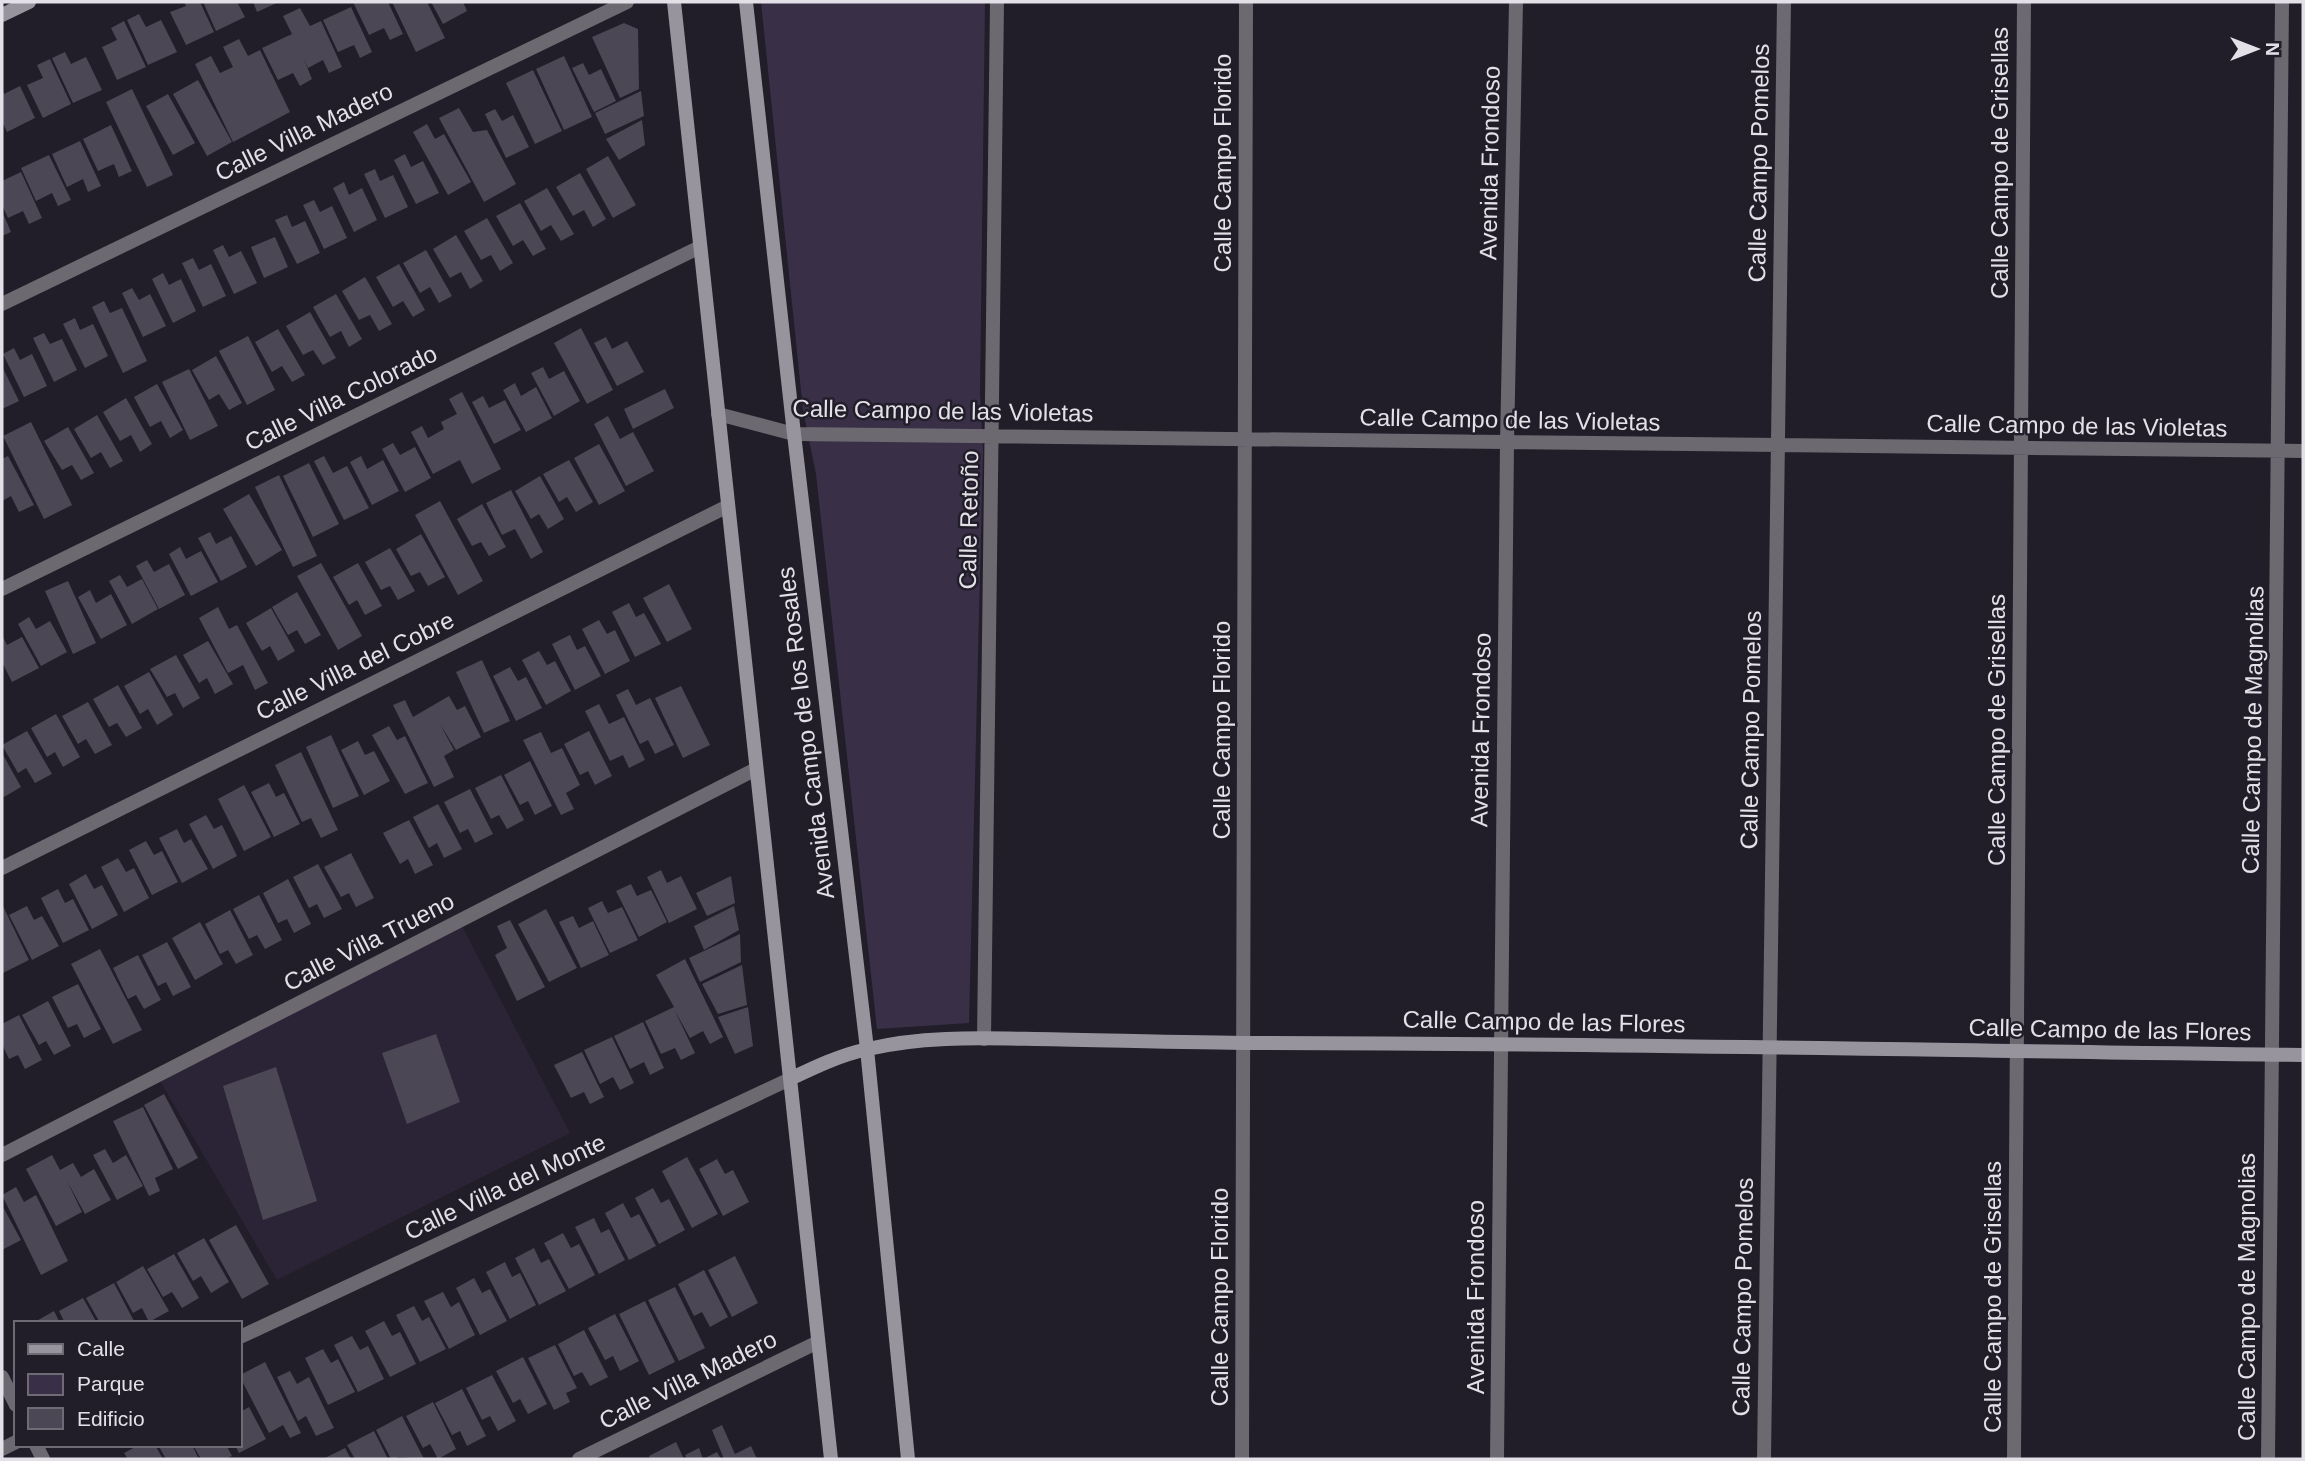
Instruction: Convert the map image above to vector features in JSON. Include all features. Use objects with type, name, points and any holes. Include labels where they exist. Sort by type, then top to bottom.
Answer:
[{"type":"street","points":[[2,15],[29,2]]},
{"type":"street","name":"Calle Villa Madero","points":[[2,304],[627,2]]},
{"type":"street","name":"Avenida Campo de los Rosales","points":[[674,2],[831,1459]]},
{"type":"street","name":"Avenida Campo de los Rosales","points":[[746,2],[867,1049],[908,1459]]},
{"type":"street","name":"Calle Retoño","points":[[984,1039],[997,2]]},
{"type":"street","name":"Calle Campo Florido","points":[[1242,1459],[1246,2]]},
{"type":"street","name":"Avenida Frondoso","points":[[1497,1459],[1507,443],[1516,2]]},
{"type":"street","name":"Calle Campo Pomelos","points":[[1763,1459],[1784,2]]},
{"type":"street","name":"Calle Campo de Grisellas","points":[[2014,1459],[2024,2]]},
{"type":"street","name":"Calle Campo de Magnolias","points":[[2268,1459],[2282,2]]},
{"type":"street","name":"Calle Villa Colorado","points":[[2,589],[700,247]]},
{"type":"street","name":"Calle Campo de las Violetas","points":[[718,414],[794,434],[2303,451]]},
{"type":"street","name":"Calle Villa del Cobre","points":[[2,867],[728,506]]},
{"type":"street","name":"Calle Villa Trueno","points":[[2,1154],[756,769]]},
{"type":"street","name":"Calle Campo de las Flores","points":[[790,1079],[827,1062],[867,1049],[914,1041],[984,1039],[1501,1042],[1769,1049],[2303,1055]]},
{"type":"street","name":"Calle Villa del Monte","points":[[242,1336],[790,1079]]},
{"type":"street","name":"Calle Villa Madero","points":[[579,1459],[818,1342]]},
{"type":"street","points":[[2,1377],[14,1401]]},
{"type":"shaded area","points":[[462,926],[570,1133],[277,1280],[160,1081]]},
{"type":"green space","points":[[761,2],[985,2],[980,392],[983,451],[969,1023],[877,1029],[816,474],[803,410]]},
{"type":"building","points":[[184,2],[200,2],[214,32],[186,45],[170,12],[186,6]]},
{"type":"building","points":[[203,2],[237,2],[245,17],[216,31]]},
{"type":"building","points":[[253,2],[279,2],[257,12]]},
{"type":"building","points":[[353,2],[388,2],[403,34],[390,40],[384,28],[369,35]]},
{"type":"building","points":[[392,2],[427,2],[445,38],[416,52]]},
{"type":"building","points":[[431,2],[463,2],[467,11],[443,24]]},
{"type":"building","points":[[351,7],[372,52],[360,58],[354,45],[338,52],[323,20]]},
{"type":"building","points":[[300,8],[310,26],[321,21],[342,67],[329,73],[323,60],[308,68],[303,57],[312,79],[300,86],[293,73],[278,80],[262,48],[292,34],[283,16]]},
{"type":"building","points":[[139,14],[146,27],[161,20],[177,52],[148,65],[127,20]]},
{"type":"building","points":[[124,21],[146,67],[117,80],[102,47],[117,40],[111,28]]},
{"type":"building","points":[[624,23],[638,29],[639,89],[620,98],[592,37]]},
{"type":"building","points":[[239,39],[248,56],[260,50],[290,112],[233,142],[195,64],[211,56],[220,73],[233,67],[223,47]]},
{"type":"building","points":[[65,52],[71,64],[86,57],[102,90],[73,103],[52,58]]},
{"type":"building","points":[[564,56],[592,117],[564,130],[536,69]]},
{"type":"building","points":[[50,59],[71,104],[43,118],[27,85],[43,78],[37,65]]},
{"type":"building","points":[[583,63],[589,75],[601,69],[616,101],[594,112],[572,68]]},
{"type":"building","points":[[533,70],[562,131],[535,144],[506,83]]},
{"type":"building","points":[[198,80],[232,142],[207,156],[173,94]]},
{"type":"building","points":[[20,86],[35,118],[7,132],[2,121],[2,88],[4,94]]},
{"type":"building","points":[[132,89],[173,175],[147,187],[106,102]]},
{"type":"building","points":[[641,91],[644,116],[605,134],[595,113]]},
{"type":"building","points":[[168,94],[195,143],[173,155],[146,106]]},
{"type":"building","points":[[459,108],[473,132],[487,130],[516,184],[484,202],[439,118]]},
{"type":"building","points":[[495,109],[502,121],[513,115],[529,147],[506,158],[485,114]]},
{"type":"building","points":[[642,120],[645,145],[619,160],[606,139]]},
{"type":"building","points":[[427,124],[435,139],[444,134],[471,182],[448,195],[413,132]]},
{"type":"building","points":[[111,125],[132,171],[119,177],[114,164],[98,171],[83,139]]},
{"type":"building","points":[[80,141],[101,186],[88,192],[83,179],[67,187],[52,154]]},
{"type":"building","points":[[405,154],[411,167],[423,161],[439,193],[416,204],[394,160]]},
{"type":"building","points":[[49,155],[71,200],[58,206],[52,193],[36,201],[21,168]]},
{"type":"building","points":[[608,156],[636,205],[613,218],[586,169]]},
{"type":"building","points":[[375,169],[380,181],[393,175],[408,207],[385,218],[364,174]]},
{"type":"building","points":[[21,172],[42,218],[29,224],[23,211],[8,218],[2,205],[2,181]]},
{"type":"building","points":[[580,173],[606,219],[593,227],[584,210],[573,216],[556,187]]},
{"type":"building","points":[[344,182],[349,195],[362,188],[377,220],[354,232],[333,188]]},
{"type":"building","points":[[547,188],[574,234],[561,241],[551,225],[541,231],[524,201]]},
{"type":"building","points":[[314,200],[320,212],[332,206],[347,238],[324,249],[303,205]]},
{"type":"building","points":[[520,203],[546,249],[533,256],[523,240],[513,246],[496,216]]},
{"type":"building","points":[[2,211],[11,232],[2,236]]},
{"type":"building","points":[[287,215],[292,227],[305,221],[320,253],[297,264],[275,220]]},
{"type":"building","points":[[487,218],[513,263],[500,271],[491,255],[481,260],[464,231]]},
{"type":"building","points":[[456,235],[483,281],[470,289],[461,272],[450,278],[433,249]]},
{"type":"building","points":[[275,237],[288,267],[264,278],[251,247]]},
{"type":"building","points":[[223,245],[229,257],[241,251],[257,283],[234,294],[213,250]]},
{"type":"building","points":[[426,250],[452,296],[439,303],[430,287],[420,293],[403,263]]},
{"type":"building","points":[[193,258],[199,270],[211,264],[226,296],[203,307],[182,263]]},
{"type":"building","points":[[399,264],[425,310],[413,317],[403,301],[393,307],[376,277]]},
{"type":"building","points":[[163,273],[169,285],[181,279],[196,311],[173,323],[152,279]]},
{"type":"building","points":[[365,277],[392,324],[379,331],[370,315],[359,320],[342,291]]},
{"type":"building","points":[[132,288],[139,300],[150,294],[166,326],[143,337],[122,293]]},
{"type":"building","points":[[336,294],[362,339],[349,347],[341,331],[330,337],[313,307]]},
{"type":"building","points":[[104,301],[110,313],[122,308],[147,361],[123,373],[92,307]]},
{"type":"building","points":[[310,312],[336,358],[323,365],[313,350],[303,355],[286,326]]},
{"type":"building","points":[[75,318],[80,330],[93,324],[108,356],[85,368],[63,324]]},
{"type":"building","points":[[581,328],[613,390],[587,404],[554,343]]},
{"type":"building","points":[[278,329],[305,375],[292,382],[282,366],[272,372],[255,342]]},
{"type":"building","points":[[44,333],[50,344],[62,339],[77,370],[54,382],[33,338]]},
{"type":"building","points":[[248,336],[275,390],[247,405],[219,351]]},
{"type":"building","points":[[606,337],[612,349],[627,341],[644,372],[617,386],[594,343]]},
{"type":"building","points":[[14,348],[20,360],[32,354],[47,386],[24,397],[3,354]]},
{"type":"building","points":[[216,356],[242,403],[229,410],[219,394],[209,400],[192,370]]},
{"type":"building","points":[[2,366],[19,401],[2,409]]},
{"type":"building","points":[[543,367],[549,379],[564,371],[580,401],[554,416],[531,373]]},
{"type":"building","points":[[189,369],[218,426],[190,440],[162,382]]},
{"type":"building","points":[[515,383],[521,396],[536,387],[552,418],[526,432],[503,390]]},
{"type":"building","points":[[157,384],[183,430],[170,438],[161,421],[150,427],[134,397]]},
{"type":"building","points":[[665,389],[674,408],[633,429],[624,409]]},
{"type":"building","points":[[462,392],[501,469],[472,484],[460,460],[433,474],[411,432],[422,426],[428,438],[444,429],[441,422],[457,414],[449,399]]},
{"type":"building","points":[[483,396],[489,408],[505,400],[521,430],[494,444],[472,402]]},
{"type":"building","points":[[126,398],[152,444],[140,452],[131,435],[120,441],[103,412]]},
{"type":"building","points":[[97,415],[123,461],[110,468],[101,452],[91,458],[74,429]]},
{"type":"building","points":[[608,416],[620,439],[633,432],[654,471],[626,486],[594,424]]},
{"type":"building","points":[[31,422],[72,505],[44,519],[3,436]]},
{"type":"building","points":[[68,427],[94,473],[81,480],[72,465],[62,470],[44,441]]},
{"type":"building","points":[[393,443],[400,455],[415,447],[431,478],[405,492],[382,449]]},
{"type":"building","points":[[599,444],[625,491],[599,505],[574,458]]},
{"type":"building","points":[[8,456],[34,505],[19,512],[11,496],[2,501],[2,459]]},
{"type":"building","points":[[324,456],[333,473],[347,466],[369,508],[344,520],[314,461]]},
{"type":"building","points":[[361,456],[367,469],[383,460],[399,491],[372,505],[350,462]]},
{"type":"building","points":[[569,460],[593,502],[576,512],[567,497],[559,502],[543,474]]},
{"type":"building","points":[[309,463],[339,524],[313,537],[283,476]]},
{"type":"building","points":[[279,475],[317,556],[293,567],[255,487]]},
{"type":"building","points":[[540,476],[564,519],[548,529],[539,514],[531,519],[515,491]]},
{"type":"building","points":[[511,490],[543,552],[531,559],[515,529],[502,535],[486,503]]},
{"type":"building","points":[[249,494],[282,550],[256,566],[223,509]]},
{"type":"building","points":[[440,501],[483,581],[458,595],[415,515]]},
{"type":"building","points":[[482,504],[506,547],[489,556],[481,542],[472,546],[457,519]]},
{"type":"building","points":[[210,532],[216,544],[231,536],[247,567],[221,581],[198,538]]},
{"type":"building","points":[[421,534],[445,577],[428,586],[420,572],[411,576],[396,549]]},
{"type":"building","points":[[180,547],[186,559],[201,551],[218,582],[191,596],[169,554]]},
{"type":"building","points":[[390,548],[415,591],[398,600],[390,586],[381,590],[365,562]]},
{"type":"building","points":[[147,560],[154,572],[169,564],[185,595],[159,609],[136,566]]},
{"type":"building","points":[[321,563],[362,636],[338,650],[297,576]]},
{"type":"building","points":[[358,563],[382,606],[365,615],[357,600],[349,605],[333,577]]},
{"type":"building","points":[[120,575],[127,587],[142,579],[158,609],[132,624],[109,581]]},
{"type":"building","points":[[68,581],[96,643],[73,654],[45,591]]},
{"type":"building","points":[[669,584],[692,629],[667,642],[643,598]]},
{"type":"building","points":[[90,590],[96,603],[111,594],[127,625],[101,639],[78,597]]},
{"type":"building","points":[[297,592],[321,635],[305,644],[297,630],[288,635],[272,607]]},
{"type":"building","points":[[629,603],[636,617],[644,613],[661,644],[635,657],[612,612]]},
{"type":"building","points":[[218,607],[229,629],[237,625],[268,683],[255,690],[243,665],[228,673],[199,618]]},
{"type":"building","points":[[271,608],[295,651],[278,661],[270,646],[262,651],[246,623]]},
{"type":"building","points":[[29,617],[36,629],[50,621],[67,652],[41,666],[18,624]]},
{"type":"building","points":[[599,620],[607,634],[615,630],[630,661],[605,674],[582,629]]},
{"type":"building","points":[[2,635],[7,645],[22,637],[39,668],[12,682],[2,662]]},
{"type":"building","points":[[570,635],[577,650],[585,646],[601,676],[575,690],[552,644]]},
{"type":"building","points":[[208,641],[233,684],[215,694],[207,678],[199,683],[183,655]]},
{"type":"building","points":[[539,651],[547,665],[555,661],[571,691],[546,705],[522,660]]},
{"type":"building","points":[[176,655],[200,698],[183,708],[175,693],[167,697],[150,669]]},
{"type":"building","points":[[482,660],[510,721],[484,733],[456,672]]},
{"type":"building","points":[[510,667],[518,681],[526,677],[542,708],[516,721],[493,676]]},
{"type":"building","points":[[149,672],[173,715],[157,725],[148,709],[140,714],[124,686]]},
{"type":"building","points":[[118,685],[142,728],[126,737],[117,723],[109,727],[93,699]]},
{"type":"building","points":[[681,686],[710,745],[683,758],[655,698]]},
{"type":"building","points":[[628,689],[636,705],[650,698],[674,745],[655,754],[648,740],[640,744],[616,695]]},
{"type":"building","points":[[449,696],[457,710],[465,706],[481,737],[456,750],[440,724],[454,750],[444,756],[454,777],[434,787],[393,705],[405,700],[413,717]]},
{"type":"building","points":[[88,702],[112,745],[95,754],[86,739],[78,744],[62,716]]},
{"type":"building","points":[[599,704],[609,724],[624,717],[645,760],[629,768],[623,755],[610,761],[585,711]]},
{"type":"building","points":[[56,714],[80,757],[63,767],[55,752],[47,757],[31,728]]},
{"type":"building","points":[[389,726],[397,740],[405,736],[428,783],[405,794],[372,735]]},
{"type":"building","points":[[27,731],[52,774],[35,783],[26,768],[18,773],[2,745]]},
{"type":"building","points":[[589,731],[612,776],[595,785],[588,771],[580,775],[564,744]]},
{"type":"building","points":[[541,732],[551,753],[562,748],[580,785],[566,793],[574,809],[561,815],[523,740]]},
{"type":"building","points":[[331,735],[359,796],[333,808],[306,747]]},
{"type":"building","points":[[358,741],[365,755],[374,751],[390,781],[364,795],[341,750]]},
{"type":"building","points":[[301,752],[338,830],[321,838],[311,818],[302,822],[275,765]]},
{"type":"building","points":[[2,753],[21,787],[4,797],[2,792]]},
{"type":"building","points":[[530,761],[552,806],[535,815],[528,801],[520,805],[504,775]]},
{"type":"building","points":[[501,775],[524,820],[507,829],[499,815],[491,819],[475,788]]},
{"type":"building","points":[[269,783],[276,797],[284,793],[300,824],[274,837],[251,792]]},
{"type":"building","points":[[244,785],[271,837],[244,851],[218,799]]},
{"type":"building","points":[[470,789],[493,834],[475,843],[468,829],[460,833],[444,802]]},
{"type":"building","points":[[438,804],[462,849],[444,858],[437,843],[429,848],[413,817]]},
{"type":"building","points":[[206,815],[214,829],[222,825],[237,856],[213,869],[189,824]]},
{"type":"building","points":[[409,820],[433,865],[415,874],[408,859],[400,864],[383,833]]},
{"type":"building","points":[[177,829],[184,843],[191,839],[208,869],[182,883],[159,838]]},
{"type":"building","points":[[146,841],[154,855],[162,851],[178,882],[152,895],[129,850]]},
{"type":"building","points":[[351,853],[374,898],[356,907],[349,893],[341,897],[324,867]]},
{"type":"building","points":[[118,858],[126,872],[134,868],[149,898],[124,912],[101,867]]},
{"type":"building","points":[[318,864],[342,909],[324,918],[317,904],[309,908],[293,877]]},
{"type":"building","points":[[661,870],[667,883],[681,876],[697,909],[669,923],[647,877]]},
{"type":"building","points":[[86,874],[94,889],[102,885],[118,915],[92,929],[69,884]]},
{"type":"building","points":[[731,876],[735,903],[707,916],[696,893]]},
{"type":"building","points":[[288,879],[311,924],[294,933],[287,919],[278,923],[263,893]]},
{"type":"building","points":[[631,884],[637,896],[651,890],[667,922],[639,937],[616,891]]},
{"type":"building","points":[[58,889],[65,903],[73,899],[89,930],[63,943],[41,898]]},
{"type":"building","points":[[259,895],[282,940],[265,949],[257,935],[249,939],[233,909]]},
{"type":"building","points":[[602,901],[608,913],[622,907],[638,940],[610,953],[588,908]]},
{"type":"building","points":[[2,904],[29,960],[3,973],[2,970]]},
{"type":"building","points":[[27,906],[34,920],[42,916],[59,946],[32,960],[9,915]]},
{"type":"building","points":[[734,906],[739,930],[704,950],[694,926]]},
{"type":"building","points":[[546,909],[577,968],[549,982],[518,924]]},
{"type":"building","points":[[230,910],[253,955],[236,964],[228,950],[220,954],[205,924]]},
{"type":"building","points":[[573,916],[579,928],[593,921],[609,955],[581,968],[559,922]]},
{"type":"building","points":[[510,920],[545,987],[517,1001],[495,955],[507,948],[497,926]]},
{"type":"building","points":[[200,922],[223,964],[195,980],[172,938]]},
{"type":"building","points":[[740,934],[741,962],[700,982],[689,958]]},
{"type":"building","points":[[167,942],[191,987],[173,996],[166,982],[158,986],[142,955]]},
{"type":"building","points":[[100,949],[142,1030],[113,1044],[71,964]]},
{"type":"building","points":[[138,955],[161,1000],[144,1009],[136,995],[128,999],[113,968]]},
{"type":"building","points":[[685,959],[723,1037],[710,1044],[703,1031],[690,1038],[675,1011],[695,1053],[681,1060],[675,1048],[661,1054],[645,1021],[674,1007],[656,975]]},
{"type":"building","points":[[742,965],[747,1005],[718,1014],[702,984]]},
{"type":"building","points":[[78,984],[101,1029],[84,1038],[77,1024],[68,1028],[52,997]]},
{"type":"building","points":[[48,1001],[71,1046],[54,1055],[46,1041],[39,1045],[22,1015]]},
{"type":"building","points":[[748,1007],[753,1046],[735,1054],[718,1017]]},
{"type":"building","points":[[19,1015],[42,1060],[25,1069],[18,1055],[9,1059],[2,1044],[2,1024]]},
{"type":"building","points":[[643,1022],[664,1068],[650,1075],[644,1062],[630,1069],[614,1036]]},
{"type":"building","points":[[436,1034],[460,1102],[407,1124],[382,1053]]},
{"type":"building","points":[[612,1037],[634,1083],[620,1090],[613,1077],[600,1084],[584,1050]]},
{"type":"building","points":[[582,1052],[604,1097],[590,1104],[584,1092],[571,1098],[554,1065]]},
{"type":"building","points":[[276,1067],[317,1201],[263,1220],[223,1086]]},
{"type":"building","points":[[164,1094],[198,1158],[178,1169],[144,1105]]},
{"type":"building","points":[[143,1107],[173,1169],[155,1178],[160,1191],[149,1196],[113,1121]]},
{"type":"building","points":[[105,1149],[113,1163],[126,1155],[143,1186],[117,1200],[93,1155]]},
{"type":"building","points":[[52,1155],[60,1170],[73,1163],[81,1177],[94,1169],[111,1200],[85,1214],[67,1181],[82,1212],[56,1226],[26,1169]]},
{"type":"building","points":[[687,1157],[718,1214],[692,1228],[662,1171]]},
{"type":"building","points":[[717,1159],[725,1174],[733,1170],[749,1202],[723,1216],[699,1169]]},
{"type":"building","points":[[16,1187],[24,1202],[36,1195],[68,1261],[41,1275],[2,1195]]},
{"type":"building","points":[[653,1188],[661,1203],[669,1199],[685,1230],[659,1244],[635,1198]]},
{"type":"building","points":[[623,1203],[631,1218],[639,1214],[656,1246],[629,1260],[605,1213]]},
{"type":"building","points":[[2,1205],[21,1240],[2,1250]]},
{"type":"building","points":[[594,1218],[601,1233],[609,1229],[625,1260],[599,1274],[575,1227]]},
{"type":"building","points":[[236,1225],[269,1284],[242,1299],[209,1240]]},
{"type":"building","points":[[563,1233],[571,1248],[579,1244],[595,1275],[569,1289],[544,1243]]},
{"type":"building","points":[[204,1238],[229,1282],[211,1293],[201,1276],[193,1281],[177,1253]]},
{"type":"building","points":[[534,1248],[541,1263],[549,1259],[566,1291],[539,1305],[515,1258]]},
{"type":"building","points":[[174,1254],[199,1298],[182,1308],[172,1292],[163,1297],[147,1269]]},
{"type":"building","points":[[735,1256],[758,1303],[732,1317],[708,1270]]},
{"type":"building","points":[[505,1262],[512,1277],[520,1273],[536,1305],[510,1319],[486,1272]]},
{"type":"building","points":[[143,1266],[169,1311],[151,1321],[142,1308],[133,1313],[116,1282]]},
{"type":"building","points":[[704,1270],[728,1317],[710,1327],[702,1312],[694,1316],[678,1284]]},
{"type":"building","points":[[474,1278],[482,1293],[490,1289],[507,1321],[480,1335],[456,1288]]},
{"type":"building","points":[[114,1283],[134,1321],[99,1321],[86,1298]]},
{"type":"building","points":[[675,1287],[705,1348],[679,1361],[648,1300]]},
{"type":"building","points":[[443,1292],[451,1307],[459,1302],[475,1335],[449,1349],[424,1301]]},
{"type":"building","points":[[83,1298],[96,1321],[64,1321],[59,1311]]},
{"type":"building","points":[[645,1301],[675,1362],[649,1375],[619,1314]]},
{"type":"building","points":[[414,1306],[422,1321],[429,1317],[446,1349],[420,1362],[396,1315]]},
{"type":"building","points":[[54,1311],[59,1321],[36,1321]]},
{"type":"building","points":[[615,1314],[639,1361],[620,1371],[613,1356],[605,1360],[588,1328]]},
{"type":"building","points":[[384,1321],[392,1336],[400,1332],[416,1364],[390,1377],[365,1331]]},
{"type":"building","points":[[584,1330],[608,1377],[590,1386],[582,1372],[574,1376],[558,1344]]},
{"type":"building","points":[[352,1336],[360,1350],[368,1346],[384,1379],[358,1392],[334,1345]]},
{"type":"building","points":[[555,1345],[577,1388],[566,1393],[570,1402],[554,1410],[528,1358]]},
{"type":"building","points":[[323,1349],[331,1363],[338,1359],[355,1392],[328,1405],[305,1358]]},
{"type":"building","points":[[523,1357],[547,1404],[528,1414],[520,1399],[513,1403],[496,1371]]},
{"type":"building","points":[[265,1362],[301,1433],[290,1438],[283,1425],[269,1433],[242,1381],[242,1374]]},
{"type":"building","points":[[290,1371],[297,1384],[309,1377],[334,1428],[316,1436],[306,1416],[298,1421],[277,1377]]},
{"type":"building","points":[[492,1375],[516,1421],[498,1431],[490,1416],[482,1420],[466,1388]]},
{"type":"building","points":[[462,1389],[486,1436],[467,1446],[460,1431],[452,1435],[435,1403]]},
{"type":"building","points":[[433,1402],[456,1449],[438,1459],[430,1444],[423,1448],[406,1416]]},
{"type":"building","points":[[249,1407],[266,1439],[239,1453],[236,1447],[242,1447],[242,1411]]},
{"type":"building","points":[[402,1416],[424,1459],[391,1459],[376,1430]]},
{"type":"building","points":[[722,1425],[735,1454],[751,1446],[757,1459],[724,1459],[712,1430]]},
{"type":"building","points":[[374,1431],[388,1459],[355,1459],[347,1445]]},
{"type":"building","points":[[676,1442],[684,1459],[650,1459],[649,1456]]},
{"type":"building","points":[[135,1447],[156,1447],[163,1459],[128,1459],[124,1453]]},
{"type":"building","points":[[159,1447],[193,1447],[199,1459],[166,1459]]},
{"type":"building","points":[[194,1447],[227,1447],[232,1456],[225,1459],[201,1459]]},
{"type":"building","points":[[345,1448],[351,1459],[323,1459]]},
{"type":"building","points":[[699,1448],[703,1459],[687,1459],[685,1455]]},
{"type":"building","points":[[717,1452],[721,1459],[703,1459]]}]
